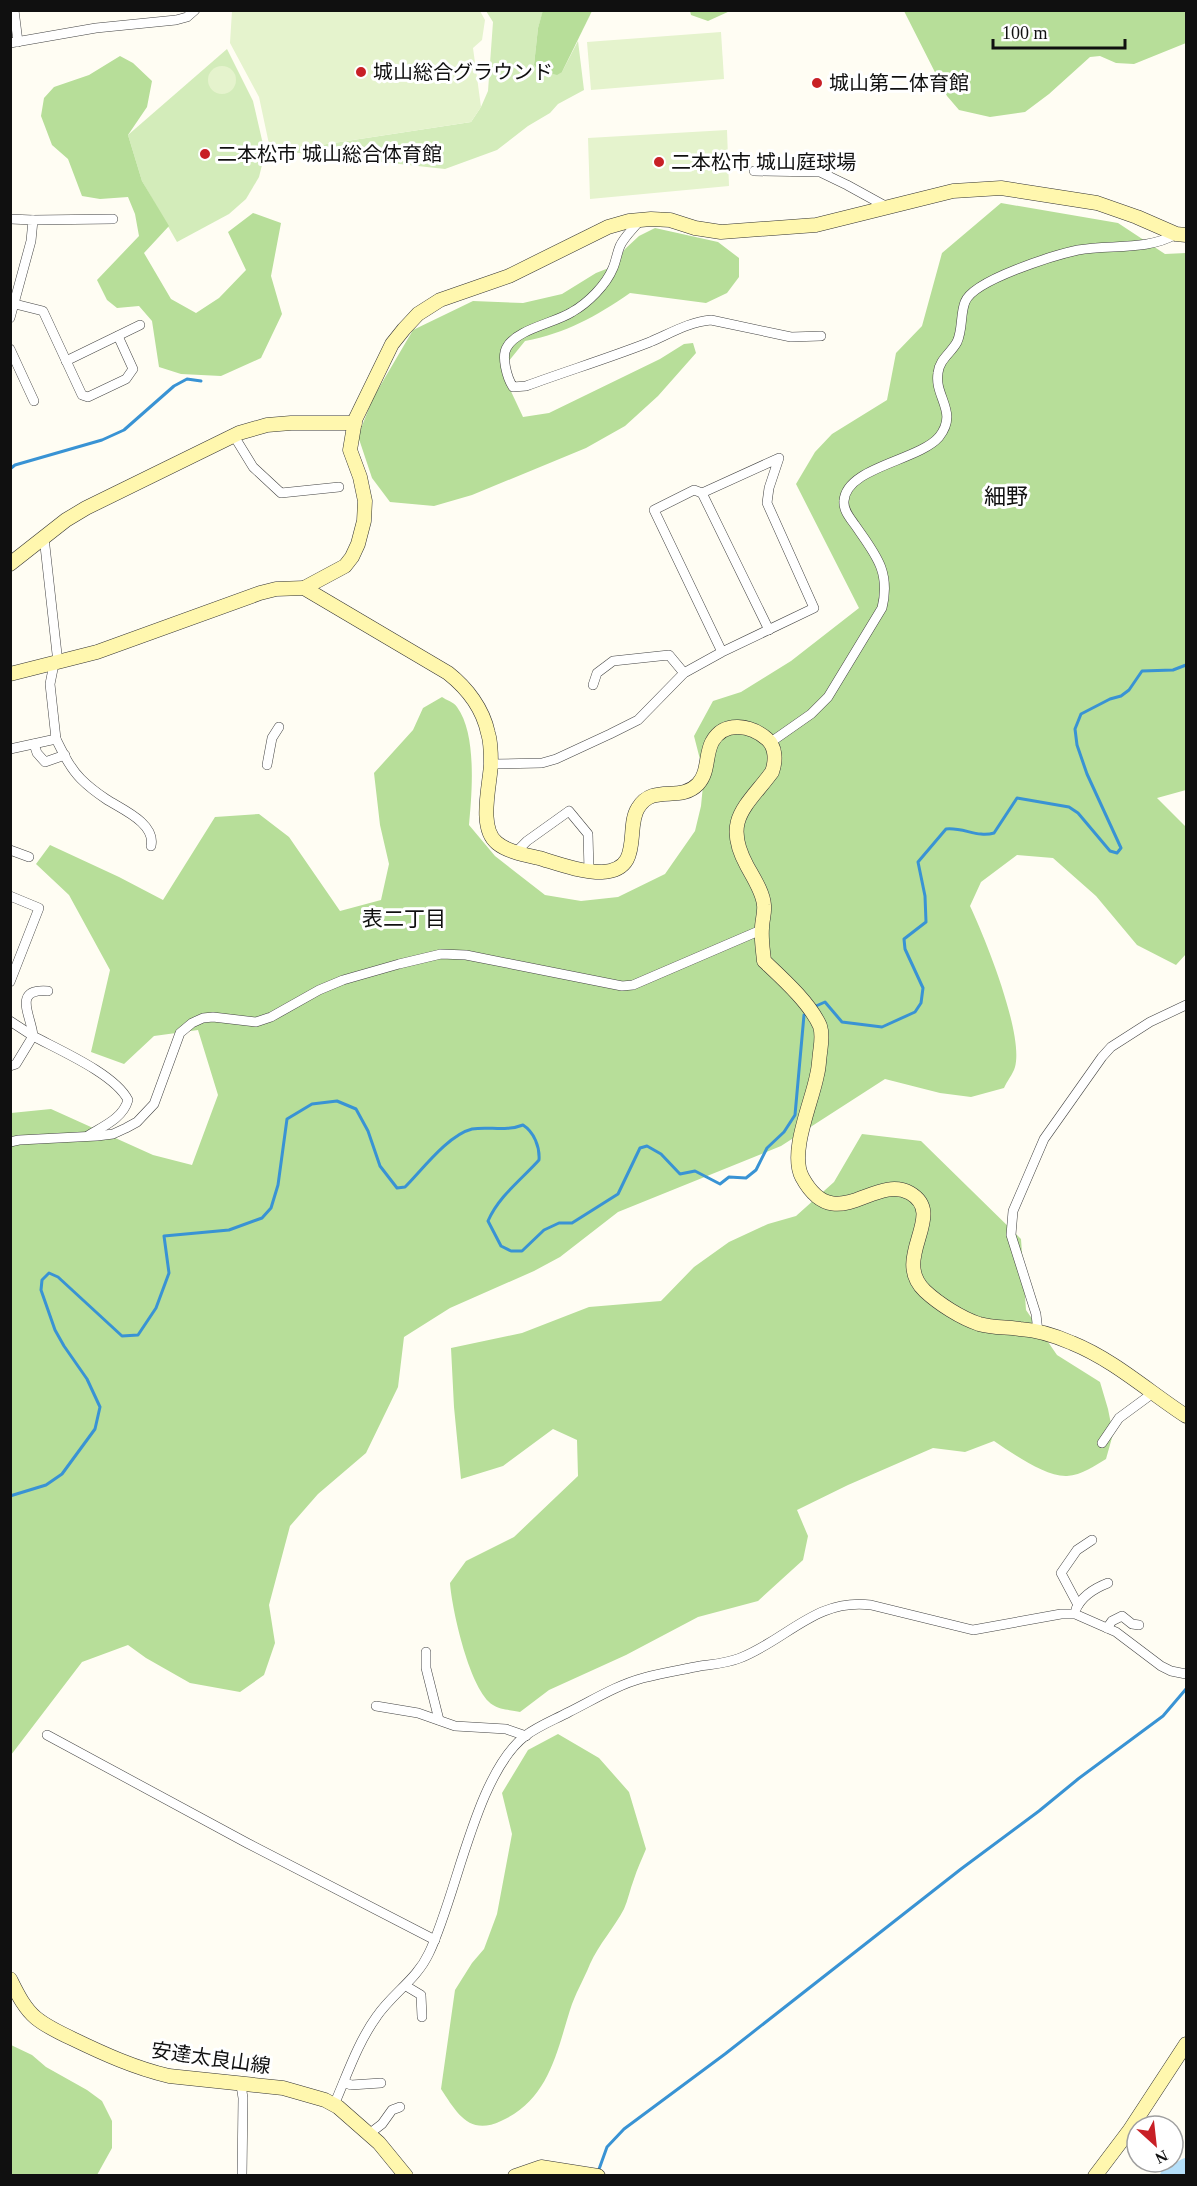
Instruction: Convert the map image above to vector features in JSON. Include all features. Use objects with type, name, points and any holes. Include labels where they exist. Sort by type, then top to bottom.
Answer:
[{"type":"street","points":[[14,10],[14,42],[96,28],[176,20],[187,17],[195,10]]},
{"type":"street","points":[[754,171],[820,172],[887,207]]},
{"type":"street","points":[[10,674],[97,652],[260,593],[276,589],[304,588],[345,566],[358,544],[364,521],[365,501],[360,477],[350,450],[355,423],[361,405],[392,344],[428,306],[459,292],[509,276],[608,227],[640,220],[670,220],[695,228],[721,232],[816,225],[953,191],[1001,188],[1097,202],[1181,234]]},
{"type":"street","points":[[10,219],[113,219]]},
{"type":"street","points":[[10,318],[31,241],[33,220]]},
{"type":"street","points":[[640,220],[620,244],[612,270],[603,285],[583,304],[557,320],[515,338],[506,348],[504,357],[509,381],[513,387],[526,386],[701,321],[711,320],[791,337],[822,336]]},
{"type":"street","points":[[771,742],[811,714],[828,698],[882,608],[885,594],[882,567],[849,517],[844,502],[846,492],[850,485],[866,475],[925,448],[938,438],[948,416],[938,373],[941,363],[956,344],[961,333],[965,300],[972,291],[1042,261],[1079,250],[1162,243],[1181,234]]},
{"type":"street","points":[[15,304],[43,312],[82,395],[88,397],[126,379],[133,369],[118,336]]},
{"type":"street","points":[[66,361],[140,325]]},
{"type":"street","points":[[10,349],[34,401]]},
{"type":"street","points":[[10,564],[86,508],[234,436],[267,425],[355,423]]},
{"type":"street","points":[[234,436],[253,467],[281,493],[339,488]]},
{"type":"street","points":[[491,764],[542,763],[556,759],[610,734],[638,720],[684,673],[722,652],[814,609],[768,503],[769,488],[779,458],[702,493]]},
{"type":"street","points":[[722,652],[654,510],[694,490],[702,493],[769,630]]},
{"type":"street","points":[[44,537],[56,663],[50,684],[56,739],[74,772],[106,799],[136,816],[149,833],[152,839],[151,846]]},
{"type":"street","points":[[304,588],[368,624],[458,681],[477,705],[487,728],[491,764],[488,831],[497,844],[516,852],[589,871],[614,869],[624,861],[632,849],[634,814],[645,800],[655,794],[686,793],[696,787],[705,775],[711,744],[722,732],[735,726],[741,726],[761,734],[771,742],[775,758],[772,772],[744,805],[736,829],[744,860],[764,904],[762,930],[764,961],[804,1004],[819,1025],[822,1034],[817,1075],[799,1150],[798,1166],[802,1176],[813,1192],[824,1200],[837,1203],[851,1203],[884,1189],[899,1189],[911,1194],[922,1204],[925,1216],[914,1254],[914,1267],[917,1280],[926,1291],[956,1312],[980,1324],[1038,1332],[1072,1342],[1094,1353],[1186,1416]]},
{"type":"street","points":[[593,685],[597,673],[613,661],[669,655],[684,673]]},
{"type":"street","points":[[267,765],[272,738],[279,727]]},
{"type":"street","points":[[10,749],[56,739]]},
{"type":"street","points":[[34,744],[37,753],[45,762],[65,755]]},
{"type":"street","points":[[516,852],[527,841],[569,811],[588,834],[589,871]]},
{"type":"street","points":[[10,850],[29,857]]},
{"type":"street","points":[[10,896],[39,908],[10,982]]},
{"type":"street","points":[[10,1142],[113,1134],[126,1128],[146,1113],[157,1098],[180,1033],[192,1023],[203,1018],[256,1022],[271,1017],[319,990],[343,980],[441,954],[466,955],[622,986],[633,985],[762,930]]},
{"type":"street","points":[[10,1066],[16,1064],[33,1036],[32,1026],[25,1010],[27,998],[35,992],[48,991]]},
{"type":"street","points":[[1038,1332],[1036,1314],[1011,1235],[1011,1222],[1013,1211],[1044,1139],[1111,1047],[1150,1022],[1186,1005]]},
{"type":"street","points":[[10,1021],[105,1076],[125,1094],[128,1100],[121,1114],[87,1136]]},
{"type":"street","points":[[1102,1443],[1119,1418],[1153,1393]]},
{"type":"street","points":[[1092,1540],[1077,1550],[1061,1573],[1075,1609],[1107,1628],[1161,1666],[1186,1674]]},
{"type":"street","points":[[334,2105],[378,2014],[423,1965],[435,1940],[479,1812],[492,1782],[508,1754],[526,1736],[641,1678],[743,1657],[836,1605],[856,1603],[871,1605],[973,1630],[1075,1609],[1097,1587],[1108,1583]]},
{"type":"street","points":[[1107,1628],[1112,1621],[1122,1616],[1132,1624],[1139,1625]]},
{"type":"street","points":[[426,1652],[428,1680],[439,1720]]},
{"type":"street","points":[[376,1706],[418,1713],[455,1726],[506,1729],[526,1736]]},
{"type":"street","points":[[47,1735],[435,1940]]},
{"type":"street","name":"安達太良山線","points":[[10,1979],[23,2003],[34,2017],[48,2027],[105,2055],[151,2072],[169,2076],[284,2088],[311,2095],[334,2105],[369,2134],[406,2175]]},
{"type":"street","points":[[406,1986],[421,1995],[422,2018]]},
{"type":"street","points":[[1095,2175],[1129,2131],[1186,2044]]},
{"type":"street","points":[[344,2082],[351,2085],[381,2083]]},
{"type":"street","points":[[241,2085],[243,2098],[242,2175]]},
{"type":"street","points":[[369,2134],[382,2124],[392,2110],[400,2107]]},
{"type":"street","points":[[515,2175],[541,2167],[595,2175]]},
{"type":"green space","points":[[543,10],[592,11],[562,72],[557,75],[537,69],[534,65],[538,28]]},
{"type":"green space","points":[[690,10],[730,11],[708,21],[691,15]]},
{"type":"green space","name":"城山総合グラウンド","points":[[232,11],[480,11],[485,20],[482,40],[473,48],[481,107],[471,122],[281,151],[269,144],[259,97],[230,43]]},
{"type":"green space","points":[[486,11],[543,11],[538,28],[534,65],[537,69],[562,72],[578,41],[584,90],[558,104],[550,113],[528,126],[497,150],[445,169],[281,151],[471,122],[488,91],[493,22]]},
{"type":"green space","points":[[904,11],[1186,11],[1186,43],[1134,64],[1116,63],[1100,56],[1090,57],[1025,112],[990,117],[959,110],[947,96]]},
{"type":"green space","points":[[721,32],[724,79],[591,90],[587,42]]},
{"type":"green space","points":[[227,49],[253,101],[265,153],[259,177],[246,199],[229,214],[177,242],[142,181],[128,135]]},
{"type":"green space","points":[[120,56],[133,63],[152,81],[147,107],[128,135],[142,181],[169,226],[144,253],[171,299],[196,313],[219,298],[246,270],[228,232],[253,213],[281,223],[271,276],[282,314],[261,358],[221,376],[181,374],[159,367],[152,321],[139,306],[117,308],[107,300],[97,280],[139,236],[135,214],[128,197],[100,199],[82,196],[68,159],[52,145],[41,116],[44,98],[54,87],[89,75]]},
{"type":"green space","points":[[222,66],[232,70],[236,80],[232,90],[222,94],[212,90],[208,80],[212,70]]},
{"type":"green space","name":"二本松市 城山庭球場","points":[[727,130],[729,186],[590,199],[588,138]]},
{"type":"green space","points":[[1001,203],[1118,223],[1165,254],[1186,253],[1186,790],[1157,798],[1186,827],[1186,954],[1176,965],[1137,945],[1096,896],[1053,858],[1017,855],[981,882],[970,906],[1002,986],[1014,1032],[1015,1067],[1004,1088],[971,1097],[940,1093],[885,1079],[781,1146],[618,1212],[560,1257],[450,1308],[404,1337],[398,1387],[366,1453],[318,1494],[290,1526],[269,1605],[275,1643],[264,1675],[240,1692],[190,1683],[128,1645],[82,1662],[11,1755],[11,1113],[51,1109],[153,1155],[192,1165],[218,1095],[198,1030],[154,1036],[124,1064],[91,1052],[110,970],[69,895],[36,864],[50,845],[163,900],[215,817],[259,814],[289,837],[340,911],[381,900],[389,864],[380,825],[374,773],[413,730],[423,708],[442,697],[457,707],[468,732],[472,764],[469,825],[495,856],[545,895],[581,901],[618,897],[665,874],[695,831],[701,806],[704,775],[694,736],[713,701],[741,692],[791,661],[859,608],[796,484],[815,452],[832,434],[887,400],[896,353],[922,326],[942,253]]},
{"type":"green space","points":[[655,228],[718,242],[739,258],[739,277],[727,293],[706,303],[630,293],[580,323],[554,334],[525,341],[504,367],[508,385],[523,417],[549,413],[660,359],[684,344],[693,343],[696,353],[658,396],[625,426],[586,448],[472,495],[434,506],[390,502],[372,478],[358,436],[373,398],[413,330],[473,301],[523,303],[562,294],[596,273],[614,266],[625,249],[639,236]]},
{"type":"green space","points":[[862,1134],[921,1141],[1021,1239],[1026,1310],[1057,1355],[1100,1382],[1113,1434],[1106,1459],[1083,1472],[1067,1476],[1039,1469],[994,1441],[965,1452],[933,1448],[797,1510],[808,1536],[803,1560],[758,1601],[698,1617],[626,1655],[549,1690],[520,1712],[496,1707],[485,1697],[470,1667],[458,1630],[450,1583],[466,1561],[514,1537],[578,1476],[577,1440],[553,1429],[503,1466],[461,1479],[451,1348],[522,1333],[589,1307],[661,1301],[694,1267],[729,1242],[768,1224],[796,1216],[834,1182]]},
{"type":"green space","points":[[558,1734],[599,1758],[629,1792],[646,1849],[624,1909],[594,1957],[577,1992],[554,2059],[540,2089],[517,2112],[501,2121],[480,2126],[465,2120],[441,2089],[455,1990],[484,1949],[497,1914],[512,1834],[502,1793],[528,1750]]},
{"type":"green space","points":[[11,2045],[32,2055],[46,2067],[102,2101],[112,2121],[112,2148],[97,2175],[11,2175]]},
{"type":"waterway","points":[[10,469],[15,465],[102,440],[124,430],[174,386],[187,379],[201,381]]},
{"type":"waterway","points":[[816,1006],[825,1002],[842,1022],[882,1027],[915,1012],[921,1003],[923,988],[905,949],[904,939],[926,922],[925,896],[918,862],[946,829],[982,834],[994,833],[1017,798],[1069,807],[1078,813],[1110,851],[1117,853],[1121,848],[1087,774],[1077,745],[1075,729],[1081,714],[1121,696],[1129,690],[1142,671],[1173,670],[1186,665]]},
{"type":"waterway","points":[[10,1496],[46,1485],[62,1474],[95,1429],[100,1407],[87,1379],[55,1330],[41,1290],[42,1280],[49,1273],[58,1277],[122,1336],[138,1335],[156,1308],[169,1273],[164,1236],[229,1230],[262,1218],[271,1208],[278,1185],[287,1119],[312,1104],[337,1101],[356,1109],[368,1131],[380,1166],[397,1188],[405,1187],[445,1146],[463,1133],[472,1129],[510,1128],[523,1125],[536,1140],[539,1160],[504,1196],[488,1221],[501,1246],[511,1251],[522,1251],[544,1230],[559,1223],[572,1223],[618,1194],[640,1148],[647,1146],[661,1154],[680,1174],[695,1171],[720,1184],[729,1177],[746,1178],[756,1170],[767,1148],[784,1132],[795,1115],[804,1015]]},
{"type":"waterway","points":[[598,2172],[607,2147],[624,2129],[725,2054],[961,1869],[1163,1716],[1186,1689]]},
{"type":"waterway","points":[[1168,2176],[1186,2166]]},
{"type":"place","name":"城山総合グラウンド","points":[[361,72]]},
{"type":"place","name":"城山第二体育館","points":[[817,83]]},
{"type":"place","name":"二本松市 城山総合体育館","points":[[205,154]]},
{"type":"place","name":"二本松市 城山庭球場","points":[[659,162]]},
{"type":"district","name":"細野","points":[[1006,496]]},
{"type":"district","name":"表二丁目","points":[[404,919]]}]
